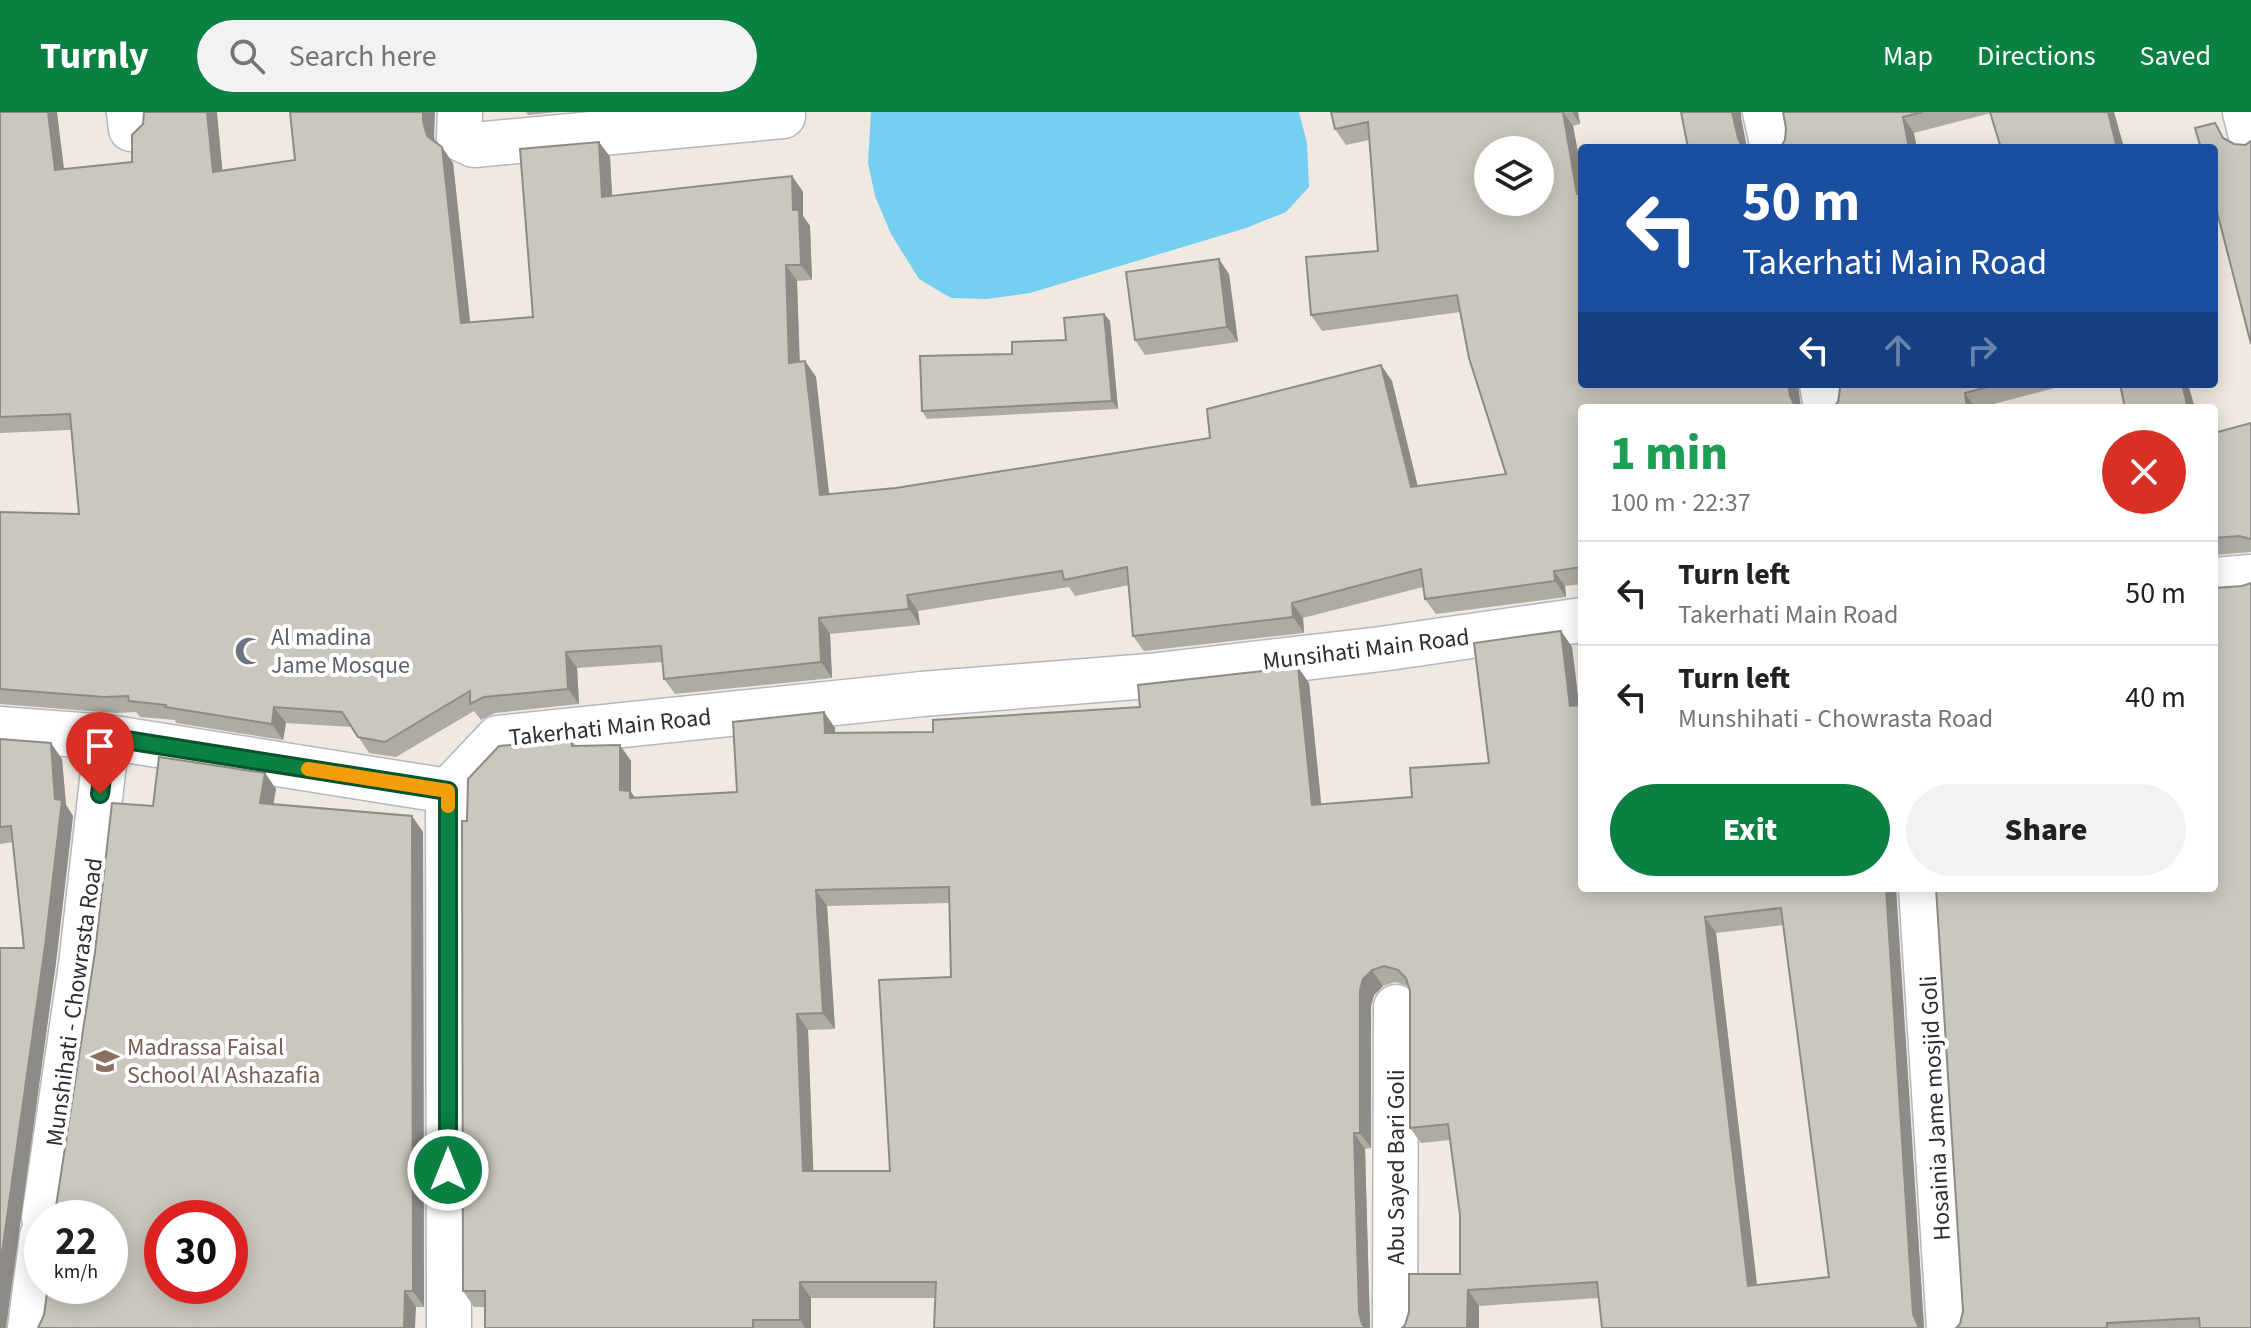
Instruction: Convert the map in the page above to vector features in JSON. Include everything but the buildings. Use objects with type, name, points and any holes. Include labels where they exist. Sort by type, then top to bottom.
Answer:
[{"type":"street","points":[[460,112],[459,138],[474,145],[783,116]]},
{"type":"street","points":[[1765,112],[1772,144]]},
{"type":"street","points":[[2245,112],[2251,136]]},
{"type":"street","points":[[2218,580],[2251,577]]},
{"type":"street","name":"Munsihati Main Road","points":[[1149,676],[1381,649],[1578,621]]},
{"type":"street","name":"Takerhati Main Road","points":[[448,791],[498,738],[922,694],[1149,676]]},
{"type":"street","points":[[0,729],[107,737],[448,791],[449,1328]]},
{"type":"street","name":"Munshihati - Chowrasta Road","points":[[47,1200],[81,965],[107,737]]},
{"type":"street","name":"Hosainia Jame mosjid Goli","points":[[1921,892],[1949,1328]]},
{"type":"street","name":"Abu Sayed Bari Goli","points":[[1395,1328],[1396,1007]]},
{"type":"street","points":[[30,1328],[33,1304]]},
{"type":"water","points":[[871,112],[1299,112],[1307,143],[1309,187],[1286,212],[1246,228],[1030,293],[987,299],[951,298],[919,279],[891,234],[875,196],[868,163]]},
{"type":"slow traffic","points":[[308,769],[448,791],[448,806]]},
{"type":"place","name":"Al madina Jame Mosque","points":[[249,651]]},
{"type":"place","name":"Madrassa Faisal School Al Ashazafia","points":[[105,1061]]},
{"type":"route","points":[[100,794],[107,737],[448,791],[448,1170]]}]
